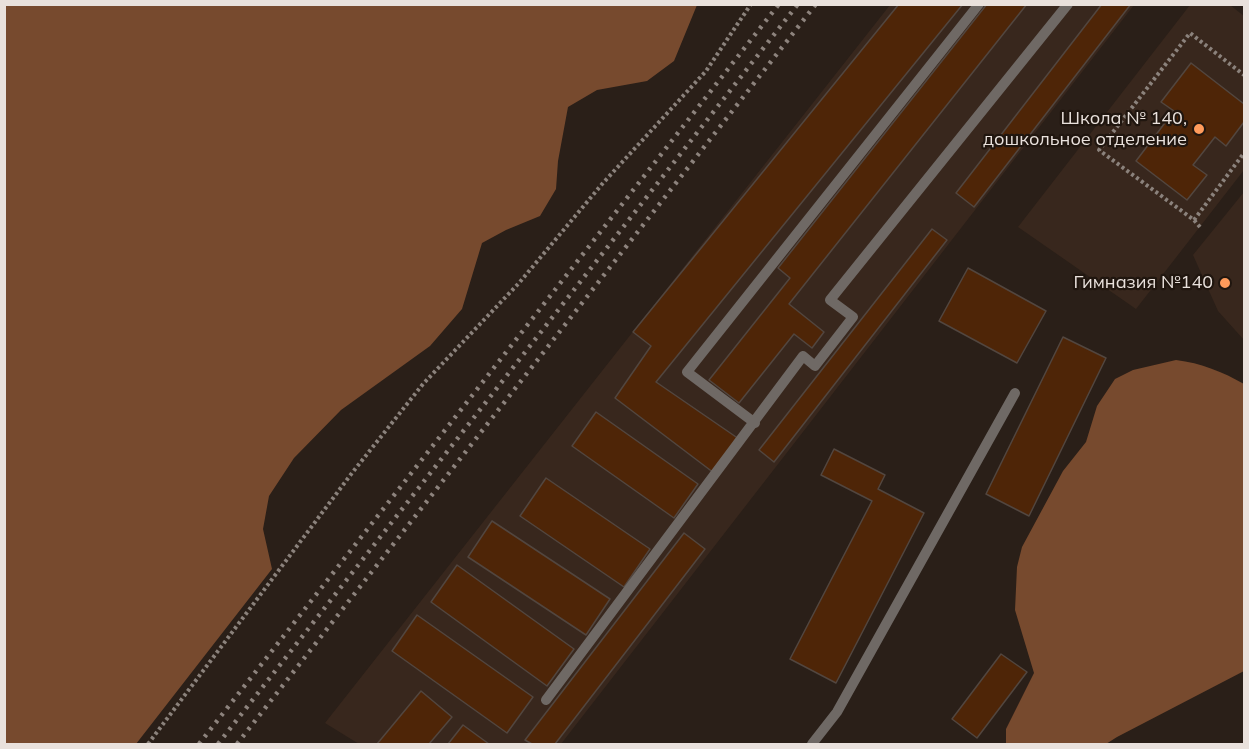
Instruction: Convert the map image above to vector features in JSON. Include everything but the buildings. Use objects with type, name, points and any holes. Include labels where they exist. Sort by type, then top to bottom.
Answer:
[{"type":"lane","points":[[754,423],[687,372],[979,4]]},
{"type":"lane","points":[[546,700],[803,356],[815,366],[853,317],[830,300],[1068,4]]},
{"type":"lane","points":[[812,744],[837,712],[1015,393]]},
{"type":"path","points":[[148,744],[352,473],[423,384],[519,283],[603,183],[706,71],[751,4]]},
{"type":"path","points":[[1200,227],[1194,220],[1099,150],[1190,33],[1245,75]]},
{"type":"path","points":[[1194,220],[1245,153]]},
{"type":"shaded area","points":[[4,5],[697,5],[674,61],[647,81],[597,90],[568,107],[558,161],[556,189],[540,216],[482,243],[462,309],[430,346],[341,410],[294,458],[269,496],[263,529],[272,569],[136,744],[5,744]]},
{"type":"shaded area","points":[[890,5],[1134,5],[561,744],[359,744],[325,723]]},
{"type":"shaded area","points":[[1190,5],[1230,5],[1244,16],[1244,170],[1136,309],[1018,227]]},
{"type":"shaded area","name":"Гимназия №140","points":[[1244,192],[1244,340],[1218,311],[1193,255]]},
{"type":"shaded area","points":[[1176,360],[1212,369],[1244,384],[1244,671],[1106,744],[1006,744],[1006,729],[1034,673],[1015,610],[1017,567],[1022,547],[1063,471],[1086,442],[1097,406],[1115,379],[1133,370]]},
{"type":"railway","points":[[199,744],[779,4]]},
{"type":"railway","points":[[218,744],[798,4]]},
{"type":"railway","points":[[237,744],[816,4]]},
{"type":"place","name":"Школа № 140, дошкольное отделение","points":[[1199,129]]},
{"type":"place","name":"Гимназия №140","points":[[1225,283]]}]
